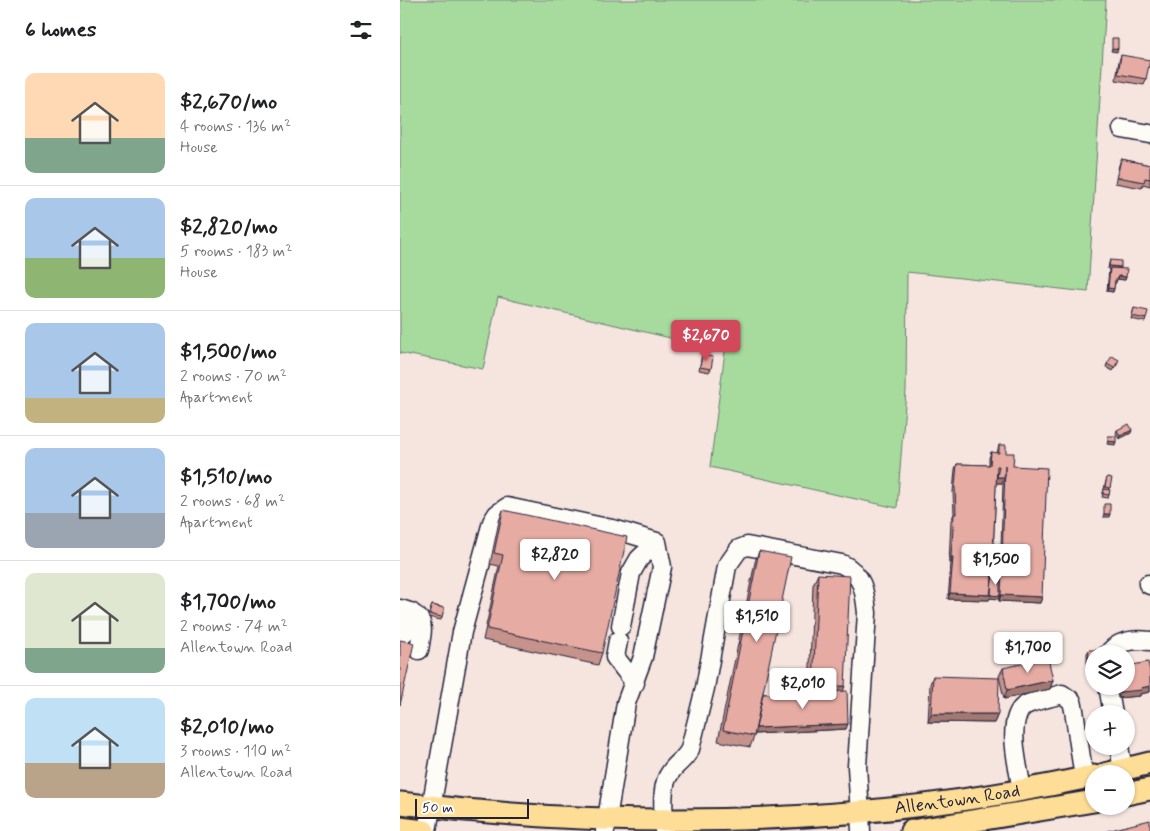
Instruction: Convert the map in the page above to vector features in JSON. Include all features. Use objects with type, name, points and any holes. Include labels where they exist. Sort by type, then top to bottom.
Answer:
[{"type":"main road","points":[[1135,767],[1150,763]]},
{"type":"main road","name":"Allentown Road","points":[[400,803],[606,826],[664,826],[760,820],[860,822],[941,804],[1085,778]]},
{"type":"main road","points":[[1135,792],[1150,789]]},
{"type":"main road","name":"Allentown Road","points":[[911,831],[1085,802]]},
{"type":"main road","points":[[400,828],[425,831]]},
{"type":"street","points":[[1122,129],[1150,134]]},
{"type":"street","points":[[425,831],[431,807],[462,632],[492,522],[497,514],[507,507],[617,530],[656,542]]},
{"type":"street","points":[[635,683],[615,657],[631,573],[638,559],[656,542]]},
{"type":"street","points":[[606,826],[626,703],[635,683],[643,657],[662,567],[656,542]]},
{"type":"street","points":[[664,826],[665,779],[686,758],[690,749],[705,688],[727,566],[739,549],[747,546],[842,564],[851,568],[861,579],[865,590],[867,613],[857,766],[860,822]]},
{"type":"street","points":[[400,636],[405,632],[406,610],[421,619],[423,627],[419,650]]},
{"type":"street","points":[[1116,645],[1136,639],[1150,641]]},
{"type":"street","points":[[1022,790],[1013,733],[1018,714],[1024,706],[1062,694],[1072,701],[1086,765]]},
{"type":"green space","points":[[400,0],[1106,0],[1088,292],[907,272],[906,391],[897,508],[710,467],[725,351],[498,297],[483,369],[400,353]]},
{"type":"building","points":[[1112,38],[1118,38],[1118,49],[1112,48]]},
{"type":"building","points":[[1121,55],[1150,60],[1146,79],[1118,74]]},
{"type":"building","points":[[1121,159],[1150,165],[1150,179],[1145,178],[1144,182],[1117,177]]},
{"type":"building","points":[[1110,260],[1121,261],[1121,267],[1109,266]]},
{"type":"building","points":[[1110,268],[1127,269],[1126,277],[1118,276],[1117,280],[1115,280],[1114,289],[1108,288]]},
{"type":"building","points":[[1134,308],[1148,311],[1146,319],[1132,316]]},
{"type":"building","points":[[702,355],[713,357],[711,369],[700,367]]},
{"type":"building","points":[[1112,356],[1119,360],[1114,368],[1107,364]]},
{"type":"building","points":[[1129,424],[1132,430],[1120,436],[1117,430]]},
{"type":"building","points":[[1108,436],[1116,436],[1116,442],[1108,441]]},
{"type":"building","points":[[999,445],[1006,445],[1006,453],[1014,453],[1013,466],[1047,468],[1042,597],[1001,595],[1005,477],[997,477],[999,466],[997,466],[991,595],[950,593],[954,514],[956,514],[955,486],[957,464],[990,465],[991,452],[999,453]]},
{"type":"building","points":[[1107,477],[1112,478],[1110,488],[1105,487]]},
{"type":"building","points":[[1104,489],[1110,490],[1109,495],[1103,494]]},
{"type":"building","points":[[1104,504],[1110,504],[1110,514],[1104,514]]},
{"type":"building","points":[[503,510],[627,537],[602,653],[487,629],[503,555],[494,553]]},
{"type":"building","points":[[759,551],[791,557],[754,736],[723,730]]},
{"type":"building","points":[[818,574],[850,576],[845,686],[813,687]]},
{"type":"building","points":[[993,575],[1000,575],[1000,596],[990,595]]},
{"type":"building","points":[[432,605],[444,608],[442,617],[429,614]]},
{"type":"building","points":[[400,640],[414,643],[400,705]]},
{"type":"building","points":[[1048,658],[1053,680],[1007,690],[1003,668]]},
{"type":"building","points":[[1148,662],[1150,686],[1141,688],[1142,690],[1135,691],[1135,665]]},
{"type":"building","points":[[933,676],[999,678],[998,714],[931,714]]},
{"type":"building","points":[[847,691],[848,724],[756,728],[763,694]]},
{"type":"building","points":[[1150,820],[1150,831],[1107,831]]}]
